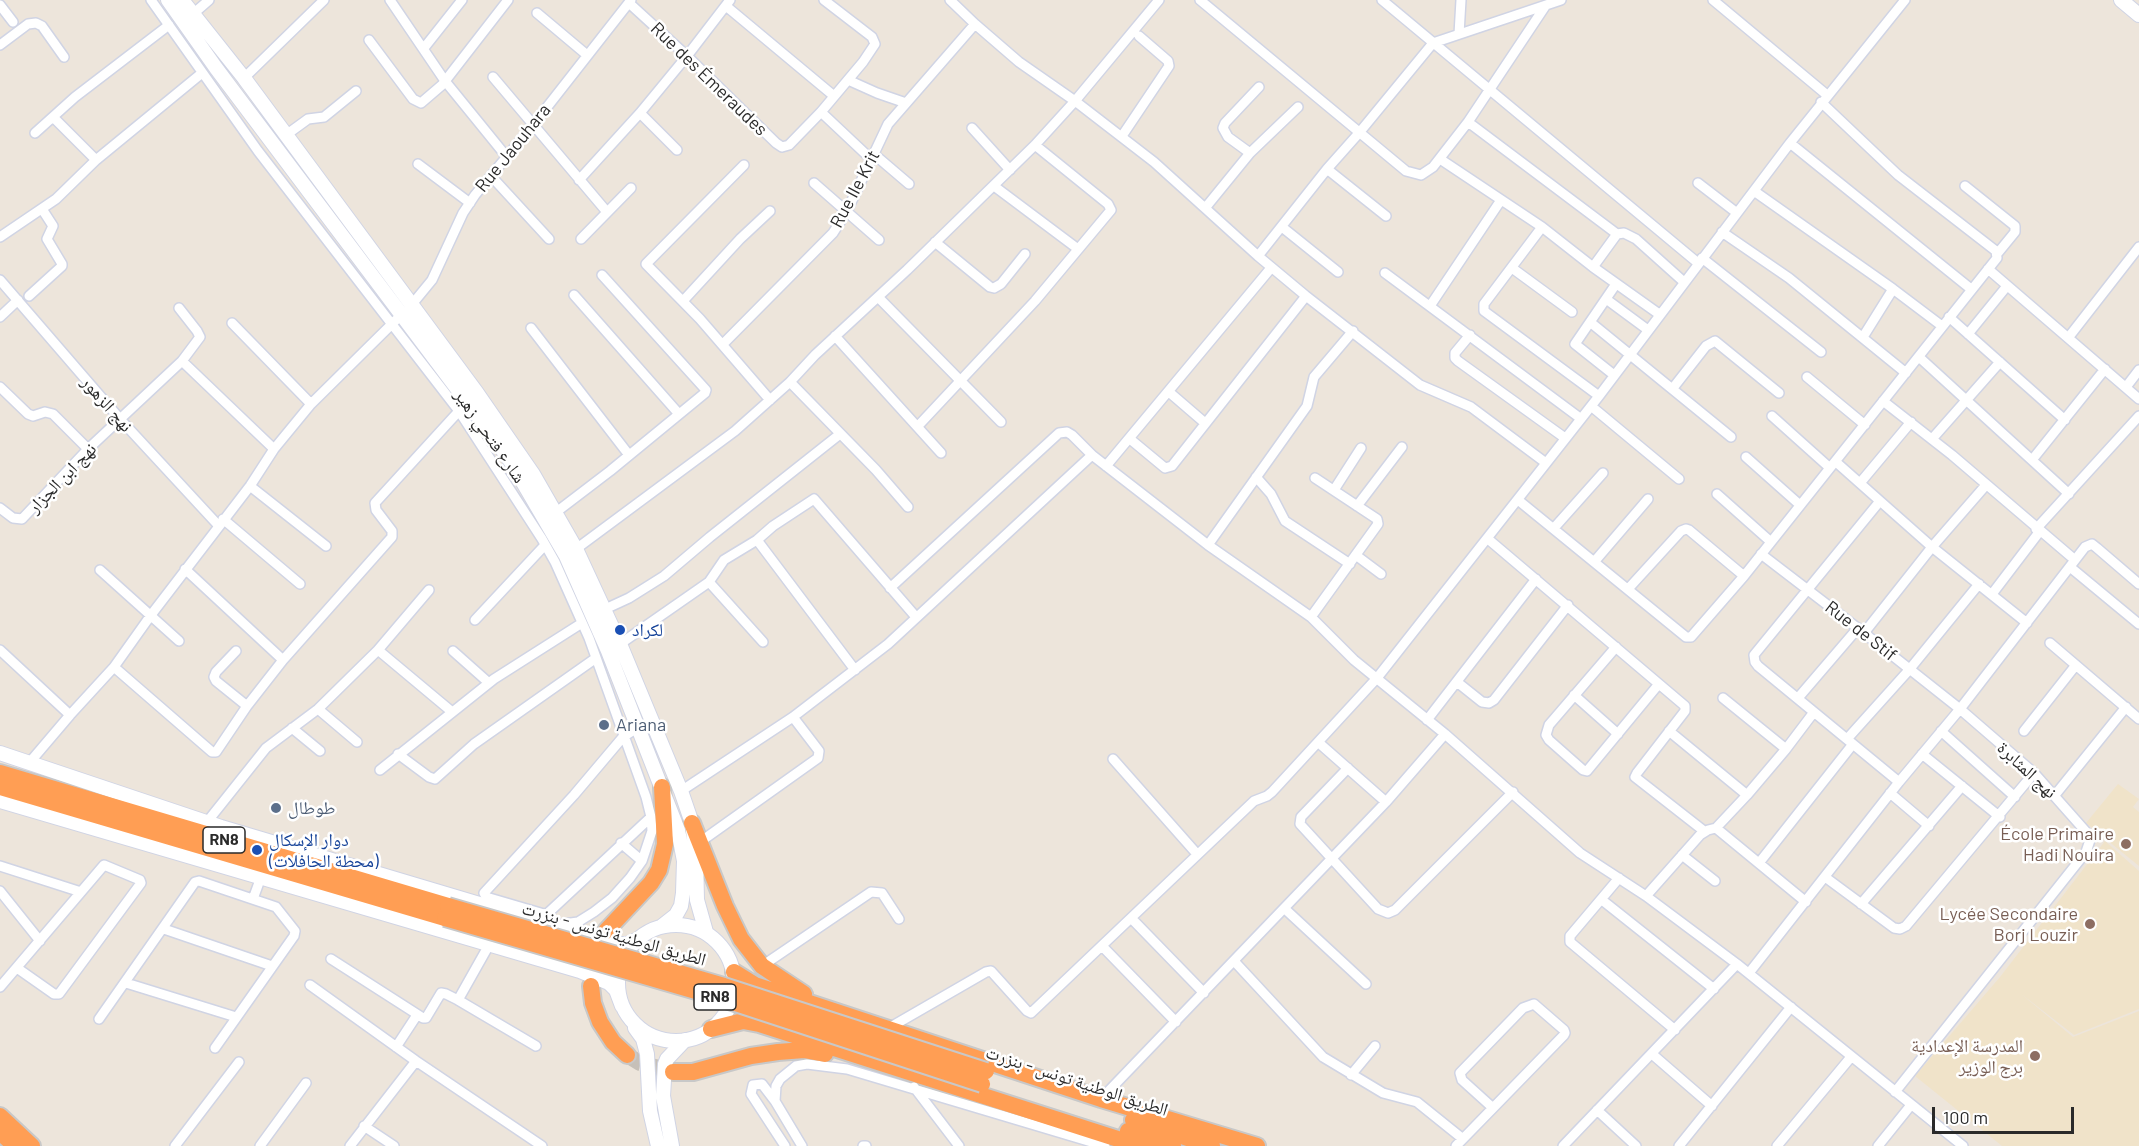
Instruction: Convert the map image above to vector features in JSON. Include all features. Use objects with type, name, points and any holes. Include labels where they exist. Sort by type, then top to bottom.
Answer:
[{"type":"highway","points":[[0,762],[141,815]]},
{"type":"highway","name":"الطريق الوطنية تونس - بنزرت","points":[[0,773],[141,815],[720,998],[1212,1146]]},
{"type":"highway","name":"الطريق الوطنية تونس - بنزرت","points":[[0,787],[188,843],[447,912]]},
{"type":"highway","points":[[606,932],[651,883],[659,870],[665,844],[662,787]]},
{"type":"highway","points":[[0,795],[188,843]]},
{"type":"highway","points":[[692,823],[732,922],[741,939],[762,966],[807,996],[869,1022]]},
{"type":"highway","points":[[734,972],[755,985],[1101,1099],[1257,1146]]},
{"type":"highway","points":[[591,986],[593,1003],[600,1022],[613,1042],[627,1054]]},
{"type":"highway","name":"RN8","points":[[711,1029],[743,1021],[759,1024],[1140,1146]]},
{"type":"highway","name":"RN8","points":[[673,1072],[693,1072],[751,1056],[804,1050],[858,1060],[870,1059]]},
{"type":"highway","name":"الطريق الوطنية تونس - بنزرت","points":[[984,1078],[1173,1146]]},
{"type":"highway","points":[[0,1116],[32,1146]]},
{"type":"highway","points":[[0,1132],[15,1146]]},
{"type":"street","points":[[151,0],[258,151],[402,315],[459,411],[545,545],[582,623],[651,817],[652,831],[642,861],[630,878],[594,912],[578,922],[555,925]]},
{"type":"street","name":"شارع فتحي زهير","points":[[168,0],[216,68],[492,435],[566,556],[594,617],[639,727],[678,830],[685,878],[681,906],[676,915],[662,926]]},
{"type":"street","name":"شارع فتحي زهير","points":[[182,0],[286,135],[402,315],[513,444],[576,549],[620,644],[692,823],[696,854],[697,900],[706,932]]},
{"type":"street","points":[[193,15],[209,0]]},
{"type":"street","points":[[244,78],[324,0]]},
{"type":"street","points":[[390,0],[445,81],[506,156]]},
{"type":"street","points":[[424,48],[462,0]]},
{"type":"street","points":[[369,40],[413,99],[418,103],[425,101],[445,81],[508,0]]},
{"type":"street","name":"Rue des Émeraudes","points":[[626,2],[687,56],[782,147],[789,145],[820,112],[874,49],[874,40],[824,0]]},
{"type":"street","points":[[950,0],[1019,62],[1122,136],[1206,207],[1272,268],[1420,385],[1471,407],[1546,463]]},
{"type":"street","points":[[576,549],[698,460],[790,382],[1010,170],[1075,101],[1159,0]]},
{"type":"street","points":[[1200,0],[1359,133],[1412,174],[1420,175],[1428,172],[1440,159],[1468,122],[1546,5]]},
{"type":"street","points":[[1382,0],[1700,260],[1821,352]]},
{"type":"street","points":[[1459,34],[1461,0]]},
{"type":"street","points":[[1258,256],[1327,169],[1433,43],[1561,0]]},
{"type":"street","points":[[1713,0],[1824,99],[1898,175],[1997,254]]},
{"type":"street","points":[[889,1028],[991,971],[1031,1013],[1255,800],[1268,796],[1377,678],[1599,396],[1824,99],[1905,0]]},
{"type":"street","points":[[2121,0],[2139,15]]},
{"type":"street","name":"Rue Jaouhara","points":[[30,762],[114,668],[185,569],[250,486],[274,449],[311,404],[402,315],[432,280],[470,203],[533,125],[626,2]]},
{"type":"street","points":[[579,180],[640,113],[728,3],[834,96]]},
{"type":"street","points":[[0,5],[13,22]]},
{"type":"street","points":[[537,13],[587,55]]},
{"type":"street","points":[[0,45],[28,24],[39,23],[64,57]]},
{"type":"street","name":"Rue Ile Krit","points":[[723,344],[825,242],[847,211],[885,130],[975,24]]},
{"type":"street","points":[[35,133],[169,25]]},
{"type":"street","points":[[1122,136],[1169,66],[1168,61],[1139,36]]},
{"type":"street","points":[[0,237],[42,209],[96,160],[202,73]]},
{"type":"street","points":[[493,77],[607,212]]},
{"type":"street","points":[[848,80],[906,103]]},
{"type":"street","points":[[1250,153],[1228,137],[1223,128],[1259,87]]},
{"type":"street","points":[[286,135],[308,119],[324,117],[356,91]]},
{"type":"street","points":[[1206,207],[1250,153],[1298,107]]},
{"type":"street","points":[[820,112],[909,184]]},
{"type":"street","points":[[640,113],[677,150]]},
{"type":"street","points":[[53,117],[96,160]]},
{"type":"street","points":[[1468,122],[1617,234],[1624,233],[1636,239],[1684,282]]},
{"type":"street","points":[[972,128],[1010,170]]},
{"type":"street","points":[[1790,143],[1971,289]]},
{"type":"street","points":[[918,426],[1035,301],[1110,213],[1110,207],[1035,144]]},
{"type":"street","points":[[1440,159],[1542,227],[1659,314]]},
{"type":"street","points":[[418,164],[470,203]]},
{"type":"street","points":[[744,165],[647,261],[647,268],[683,301],[770,400]]},
{"type":"street","points":[[1327,169],[1386,216]]},
{"type":"street","points":[[491,176],[549,239]]},
{"type":"street","points":[[814,183],[879,240]]},
{"type":"street","points":[[1698,183],[1737,213]]},
{"type":"street","points":[[994,186],[1078,249]]},
{"type":"street","points":[[1518,500],[1686,637],[1691,637],[1744,576],[1865,425],[2015,232],[2015,226],[1965,186]]},
{"type":"street","points":[[581,239],[631,188]]},
{"type":"street","points":[[1754,191],[1942,326]]},
{"type":"street","points":[[1430,306],[1501,200]]},
{"type":"street","points":[[29,296],[62,266],[47,238],[53,226],[42,209]]},
{"type":"street","points":[[683,301],[740,239],[770,211]]},
{"type":"street","points":[[1282,226],[1338,272]]},
{"type":"street","points":[[1542,227],[1484,304],[1484,311],[1599,396]]},
{"type":"street","points":[[1722,232],[1788,278],[1906,373]]},
{"type":"street","points":[[1593,267],[1617,234]]},
{"type":"street","points":[[935,242],[994,288],[1001,284],[1025,254]]},
{"type":"street","points":[[2068,338],[2139,247]]},
{"type":"street","points":[[1106,466],[1272,268]]},
{"type":"street","points":[[1512,268],[1572,312]]},
{"type":"street","points":[[1988,269],[2139,399]]},
{"type":"street","points":[[1385,273],[1580,418]]},
{"type":"street","points":[[555,513],[706,390],[602,275]]},
{"type":"street","name":"نهج الزهور","points":[[0,280],[120,419],[221,522],[300,584]]},
{"type":"street","points":[[1614,375],[1575,345],[1616,284]]},
{"type":"street","points":[[1968,334],[2007,286]]},
{"type":"street","points":[[1863,337],[1893,289]]},
{"type":"street","points":[[574,295],[679,414]]},
{"type":"street","points":[[1130,439],[1168,468],[1172,466],[1306,296]]},
{"type":"street","points":[[878,297],[1001,422]]},
{"type":"street","points":[[1606,298],[1648,330]]},
{"type":"street","points":[[0,317],[18,300]]},
{"type":"street","name":"نهج ابن الجزار","points":[[0,508],[17,520],[22,519],[88,449],[182,361],[200,338],[178,308]]},
{"type":"street","points":[[1949,317],[2065,420]]},
{"type":"street","points":[[1590,322],[1731,436]]},
{"type":"street","points":[[232,323],[311,404]]},
{"type":"street","points":[[531,328],[628,454]]},
{"type":"street","points":[[1208,545],[1307,406],[1314,377],[1353,331]]},
{"type":"street","points":[[1470,335],[1455,353],[1455,358],[1565,438]]},
{"type":"street","points":[[836,336],[941,453]]},
{"type":"street","points":[[1673,388],[1706,346],[1715,341],[1779,393]]},
{"type":"street","points":[[1919,357],[2069,494]]},
{"type":"street","points":[[182,361],[274,449]]},
{"type":"street","points":[[1932,439],[2000,362]]},
{"type":"street","points":[[2032,460],[2105,369]]},
{"type":"street","points":[[2126,387],[2139,370]]},
{"type":"street","points":[[1807,377],[1865,425]]},
{"type":"street","points":[[790,382],[876,470],[908,507]]},
{"type":"street","points":[[0,387],[27,414],[33,416],[45,412],[52,414],[88,449]]},
{"type":"street","points":[[1169,392],[1205,423]]},
{"type":"street","points":[[1883,401],[1932,439],[2038,530],[2139,624]]},
{"type":"street","points":[[1590,406],[1679,479]]},
{"type":"street","points":[[114,668],[212,752],[216,752],[247,706],[283,660],[392,537],[392,531],[376,510],[375,503],[459,411]]},
{"type":"street","points":[[1772,416],[1833,465],[1860,483],[1932,547],[2027,622]]},
{"type":"street","points":[[1992,594],[2038,530],[2139,416]]},
{"type":"street","points":[[1860,483],[1911,422]]},
{"type":"street","points":[[890,588],[1059,434],[1066,432],[1072,435],[1092,455],[1208,545],[1311,617],[1354,660],[1513,792],[1580,853],[1646,896],[1749,973],[1963,1146]]},
{"type":"street","points":[[603,610],[629,598],[664,576],[840,434]]},
{"type":"street","points":[[1357,506],[1401,447]]},
{"type":"street","points":[[1334,490],[1361,448]]},
{"type":"street","points":[[681,791],[793,717],[855,670],[1092,455]]},
{"type":"street","points":[[1746,457],[1800,505]]},
{"type":"street","points":[[1554,528],[1603,473]]},
{"type":"street","points":[[1256,477],[1271,494],[1286,521],[1381,574]]},
{"type":"street","points":[[1311,617],[1378,524],[1377,519],[1316,478]]},
{"type":"street","points":[[1798,698],[1861,631],[1986,485]]},
{"type":"street","points":[[250,486],[326,546]]},
{"type":"street","points":[[1717,494],[1771,542]]},
{"type":"street","points":[[620,644],[709,582],[724,560],[757,540],[814,498],[916,617]]},
{"type":"street","points":[[1594,562],[1648,499]]},
{"type":"street","points":[[1880,501],[1754,655],[1754,659],[1758,666],[1899,782]]},
{"type":"street","points":[[1628,589],[1681,531],[1686,529],[1744,576]]},
{"type":"street","points":[[1488,539],[1686,708],[1637,773],[1636,779],[1704,831]]},
{"type":"street","points":[[757,540],[855,670]]},
{"type":"street","points":[[1749,973],[1890,793],[1960,709],[2085,547],[2092,544],[2139,584]]},
{"type":"street","points":[[475,620],[545,545]]},
{"type":"street","name":"Rue de Stif","points":[[1761,554],[1960,709]]},
{"type":"street","points":[[185,569],[283,660]]},
{"type":"street","points":[[100,570],[179,641]]},
{"type":"street","points":[[1427,720],[1536,579]]},
{"type":"street","points":[[709,582],[764,642]]},
{"type":"street","points":[[1759,862],[1850,741],[1979,584]]},
{"type":"street","points":[[207,822],[266,748],[318,709],[378,651],[429,590]]},
{"type":"street","points":[[1457,682],[1482,702],[1489,703],[1494,700],[1568,605]]},
{"type":"street","points":[[380,770],[451,711],[489,683],[582,623]]},
{"type":"street","points":[[2050,643],[2139,719]]},
{"type":"street","points":[[1616,647],[1549,725],[1546,735],[1583,770],[1588,769],[1658,685]]},
{"type":"street","points":[[0,650],[70,715]]},
{"type":"street","points":[[236,651],[214,676],[216,681],[247,706]]},
{"type":"street","points":[[378,651],[451,711]]},
{"type":"street","points":[[453,651],[489,683]]},
{"type":"street","points":[[398,754],[435,779],[474,744],[596,658]]},
{"type":"street","points":[[2024,731],[2076,665]]},
{"type":"street","points":[[1574,695],[1618,734]]},
{"type":"street","points":[[1723,698],[1786,749]]},
{"type":"street","points":[[2055,795],[2126,707]]},
{"type":"street","points":[[318,709],[357,742]]},
{"type":"street","name":"نهج المثابرة","points":[[1895,1092],[2086,852],[2090,840],[2088,834],[2034,773],[1960,709]]},
{"type":"street","points":[[1646,896],[1704,831],[1716,828],[1747,795],[1786,749],[1814,711]]},
{"type":"street","points":[[700,842],[818,758],[819,751],[793,717]]},
{"type":"street","points":[[639,727],[623,737],[574,795],[484,893],[486,897],[544,914],[548,913],[651,817]]},
{"type":"street","points":[[292,728],[320,751]]},
{"type":"street","points":[[1669,731],[1747,795]]},
{"type":"street","points":[[1941,731],[2015,797]]},
{"type":"street","points":[[1101,1099],[1386,802],[1445,734]]},
{"type":"street","points":[[1319,743],[1386,802]]},
{"type":"street","points":[[0,753],[111,792],[207,822],[616,944],[627,944],[636,940]]},
{"type":"street","points":[[1922,754],[2000,817]]},
{"type":"street","points":[[1113,759],[1197,854]]},
{"type":"street","points":[[1348,768],[1299,821],[1378,909],[1385,913],[1391,912],[1513,792]]},
{"type":"street","points":[[1825,877],[1894,928],[1900,929],[1906,926],[2000,817],[2034,773]]},
{"type":"street","points":[[1861,904],[1962,786]]},
{"type":"street","points":[[1890,793],[1929,826]]},
{"type":"street","points":[[0,801],[580,971],[609,983],[616,990],[622,1006],[643,1039],[647,1054],[650,1111],[658,1146]]},
{"type":"street","points":[[1716,828],[1806,902]]},
{"type":"street","points":[[621,843],[642,861]]},
{"type":"street","points":[[1683,855],[1715,881]]},
{"type":"street","points":[[0,987],[104,865],[141,882],[59,994],[54,994],[17,968]]},
{"type":"street","points":[[0,866],[81,892]]},
{"type":"street","points":[[253,899],[261,877]]},
{"type":"street","points":[[1619,878],[1570,936],[1570,942],[1675,1030]]},
{"type":"street","points":[[99,1019],[197,881],[276,907],[296,931],[215,1048]]},
{"type":"street","points":[[0,891],[40,941]]},
{"type":"street","points":[[762,966],[871,892],[882,893],[899,919]]},
{"type":"street","points":[[1602,900],[1714,989]]},
{"type":"street","points":[[1285,909],[1366,984]]},
{"type":"street","points":[[1132,919],[1204,993]]},
{"type":"street","points":[[622,1006],[617,989],[618,971],[624,954],[636,940],[648,931],[662,926],[684,925],[706,932],[724,949],[734,972],[734,989],[730,1006],[711,1029],[686,1040],[670,1041],[654,1037],[641,1030],[629,1018]]},
{"type":"street","points":[[164,929],[272,966]]},
{"type":"street","points":[[458,1000],[489,945]]},
{"type":"street","points":[[1102,946],[1176,1022]]},
{"type":"street","points":[[331,959],[423,1018],[426,1018],[441,993],[458,1000],[536,1046]]},
{"type":"street","points":[[1234,961],[1320,1053],[1351,1075],[1383,1093],[1415,1100],[1463,1138]]},
{"type":"street","points":[[1563,1146],[1737,964]]},
{"type":"street","points":[[126,983],[236,1017]]},
{"type":"street","points":[[310,985],[416,1061],[542,1146]]},
{"type":"street","points":[[1456,1146],[1463,1138],[1493,1108],[1565,1033],[1534,1004],[1523,1008],[1460,1073],[1462,1080],[1493,1108]]},
{"type":"street","points":[[1679,1146],[1791,1007]]},
{"type":"street","points":[[396,1047],[417,1015]]},
{"type":"street","points":[[672,1146],[663,1096],[664,1064],[686,1040]]},
{"type":"street","points":[[1351,1075],[1375,1046]]},
{"type":"street","points":[[1652,1054],[1712,1106]]},
{"type":"street","points":[[1777,1146],[1851,1057]]},
{"type":"street","points":[[350,1146],[416,1061]]},
{"type":"street","points":[[175,1146],[239,1062]]},
{"type":"street","points":[[775,1101],[776,1086],[780,1078],[796,1066],[807,1064],[847,1068],[1105,1146]]},
{"type":"street","points":[[260,1146],[306,1083]]},
{"type":"street","points":[[785,1146],[751,1094],[751,1089],[757,1084],[762,1084],[775,1101],[802,1146]]},
{"type":"street","points":[[914,1087],[959,1146]]},
{"type":"street","points":[[1878,1146],[1911,1106]]},
{"type":"street","points":[[1597,1110],[1636,1146]]},
{"type":"street","points":[[364,1126],[394,1146]]},
{"type":"shaded area","name":"École Primaire Hadi Nouira","points":[[2118,784],[2139,799],[2133,807],[2139,812],[2139,866],[2086,823]]},
{"type":"shaded area","name":"المدرسة الإعدادية برج الوزير","points":[[2105,841],[2139,871],[2139,1009],[2074,1035],[2020,993],[2073,1037],[2139,1011],[2139,1146],[2002,1146],[1915,1076],[2000,977]]},
{"type":"tunnel","points":[[627,1055],[640,1063],[673,1072]]},
{"type":"place","name":"لكراد","points":[[620,630]]},
{"type":"place","name":"Ariana","points":[[604,725]]},
{"type":"place","name":"طوطال","points":[[276,808]]},
{"type":"place","name":"École Primaire Hadi Nouira","points":[[2126,844]]},
{"type":"place","name":"دوار الإسكال (محطة الحافلات)","points":[[257,850]]},
{"type":"place","name":"Lycée Secondaire Borj Louzir","points":[[2090,924]]},
{"type":"place","name":"المدرسة الإعدادية برج الوزير","points":[[2035,1056]]}]
